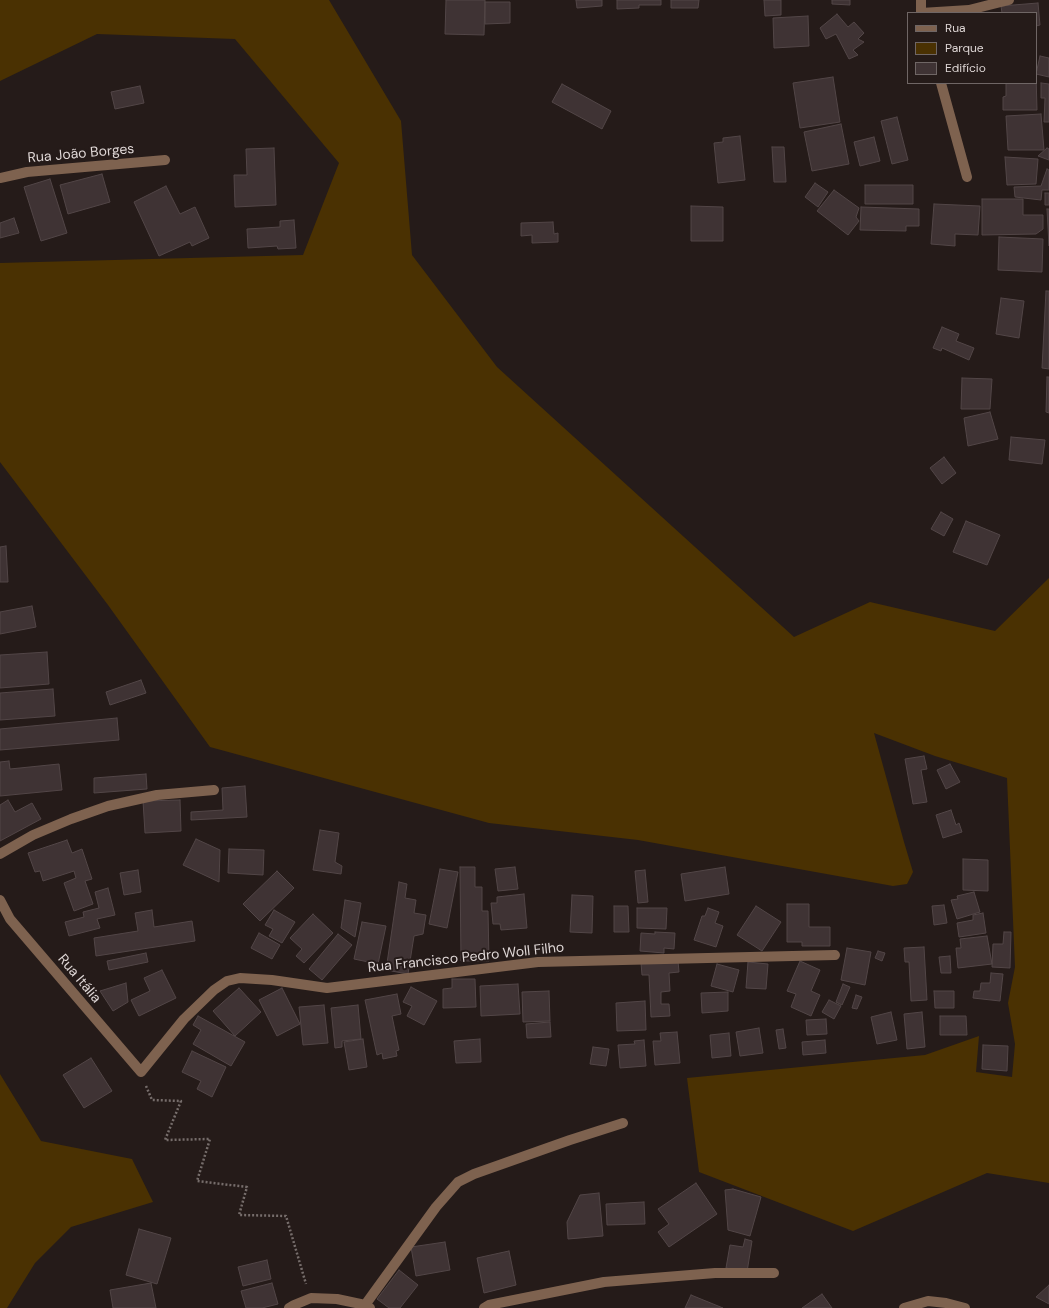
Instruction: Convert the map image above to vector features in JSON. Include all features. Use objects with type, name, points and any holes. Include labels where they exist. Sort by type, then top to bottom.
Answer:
[{"type":"street","points":[[921,0],[921,12]]},
{"type":"street","points":[[937,12],[969,10],[1009,0]]},
{"type":"street","points":[[941,84],[967,177]]},
{"type":"street","name":"Rua João Borges","points":[[0,178],[27,172],[165,160]]},
{"type":"street","points":[[0,854],[33,835],[71,819],[108,806],[157,795],[214,790]]},
{"type":"street","name":"Rua Itália","points":[[0,900],[10,919],[141,1072]]},
{"type":"street","name":"Rua Francisco Pedro Woll Filho","points":[[141,1072],[184,1019],[214,990],[227,981],[240,978],[272,980],[327,988],[538,962],[835,955]]},
{"type":"street","points":[[289,1308],[311,1298],[337,1299],[367,1307],[436,1206],[458,1182],[474,1174],[623,1123]]},
{"type":"street","points":[[484,1308],[488,1305],[604,1282],[715,1273],[774,1273]]},
{"type":"street","points":[[904,1308],[928,1301],[946,1303],[965,1308]]},
{"type":"path","points":[[141,1072],[152,1100],[181,1101],[165,1140],[210,1139],[197,1181],[247,1187],[239,1215],[286,1216],[311,1298]]},
{"type":"green space","points":[[0,0],[329,0],[401,121],[412,255],[497,367],[794,637],[870,602],[995,631],[1049,578],[1049,1183],[987,1173],[853,1231],[699,1172],[687,1078],[925,1055],[979,1036],[976,1072],[1012,1077],[1015,1044],[1008,1003],[1015,967],[1007,778],[935,756],[874,733],[913,872],[907,884],[893,886],[638,840],[489,823],[210,747],[108,605],[0,462],[0,263],[303,255],[339,163],[235,39],[97,34],[0,81]]},
{"type":"green space","points":[[0,1074],[41,1141],[132,1159],[153,1202],[71,1227],[35,1263],[7,1308],[0,1308]]},
{"type":"building","points":[[446,0],[485,0],[484,35],[445,34]]},
{"type":"building","points":[[576,0],[602,0],[602,6],[577,8]]},
{"type":"building","points":[[617,0],[661,0],[661,5],[639,5],[639,8],[617,9]]},
{"type":"building","points":[[671,0],[699,0],[698,8],[671,8]]},
{"type":"building","points":[[764,0],[781,0],[781,15],[765,16]]},
{"type":"building","points":[[832,0],[850,0],[850,5],[832,4]]},
{"type":"building","points":[[485,2],[510,2],[510,23],[485,24]]},
{"type":"building","points":[[1038,3],[1040,25],[1037,26],[1037,12],[1002,12],[1001,6]]},
{"type":"building","points":[[837,14],[848,27],[854,22],[864,33],[858,39],[864,42],[853,50],[858,55],[849,59],[836,34],[826,39],[820,28]]},
{"type":"building","points":[[808,16],[809,46],[774,48],[773,18]]},
{"type":"building","points":[[1040,56],[1049,58],[1049,77],[1037,74]]},
{"type":"building","points":[[833,77],[840,122],[800,128],[793,83]]},
{"type":"building","points":[[1041,83],[1049,84],[1049,122],[1044,122],[1045,98],[1041,98]]},
{"type":"building","points":[[562,84],[611,111],[602,129],[552,102]]},
{"type":"building","points":[[1006,84],[1036,84],[1037,110],[1003,110],[1003,97],[1006,96]]},
{"type":"building","points":[[140,86],[144,103],[115,109],[111,92]]},
{"type":"building","points":[[1041,114],[1044,150],[1008,150],[1006,116]]},
{"type":"building","points":[[897,117],[908,160],[892,164],[881,121]]},
{"type":"building","points":[[841,124],[849,164],[812,171],[804,132]]},
{"type":"building","points":[[740,136],[745,180],[718,183],[714,143],[723,142],[723,138]]},
{"type":"building","points":[[874,137],[880,161],[860,166],[854,142]]},
{"type":"building","points":[[772,147],[784,147],[786,182],[774,182]]},
{"type":"building","points":[[274,148],[276,205],[235,207],[234,175],[247,175],[246,149]]},
{"type":"building","points":[[1047,148],[1049,149],[1049,160],[1038,156]]},
{"type":"building","points":[[1005,157],[1038,159],[1036,184],[1007,185]]},
{"type":"building","points":[[1047,169],[1049,170],[1049,190],[1042,190],[1041,200],[1015,197],[1014,187],[1041,186]]},
{"type":"building","points":[[102,174],[110,202],[68,214],[60,185]]},
{"type":"building","points":[[50,179],[67,233],[41,241],[24,187]]},
{"type":"building","points":[[815,183],[828,192],[818,207],[805,197]]},
{"type":"building","points":[[865,185],[913,185],[913,204],[865,204]]},
{"type":"building","points":[[166,186],[180,214],[195,207],[209,238],[192,246],[190,242],[159,256],[134,202]]},
{"type":"building","points":[[834,190],[859,208],[856,217],[859,221],[848,235],[817,211]]},
{"type":"building","points":[[1045,193],[1049,193],[1049,205],[1045,205]]},
{"type":"building","points":[[982,199],[1023,199],[1023,215],[1043,215],[1043,229],[1036,234],[982,235]]},
{"type":"building","points":[[934,204],[980,206],[978,235],[955,234],[955,246],[931,244]]},
{"type":"building","points":[[691,206],[723,207],[723,241],[691,241]]},
{"type":"building","points":[[861,207],[919,209],[919,226],[906,226],[906,231],[860,230]]},
{"type":"building","points":[[1047,209],[1049,209],[1049,246]]},
{"type":"building","points":[[14,218],[19,233],[0,238],[0,223]]},
{"type":"building","points":[[294,220],[296,248],[278,249],[277,246],[248,248],[247,229],[280,227],[280,221]]},
{"type":"building","points":[[553,222],[554,234],[558,233],[558,242],[532,243],[532,235],[521,236],[521,223]]},
{"type":"building","points":[[999,237],[1043,239],[1042,272],[998,270]]},
{"type":"building","points":[[1046,291],[1049,291],[1049,369],[1042,368]]},
{"type":"building","points":[[1001,298],[1024,301],[1019,338],[996,334]]},
{"type":"building","points":[[942,327],[959,334],[956,341],[974,348],[969,360],[942,348],[941,351],[933,348]]},
{"type":"building","points":[[1047,377],[1049,377],[1049,413],[1046,412]]},
{"type":"building","points":[[962,378],[992,379],[990,409],[961,409]]},
{"type":"building","points":[[990,412],[998,439],[968,446],[964,418]]},
{"type":"building","points":[[1011,437],[1045,440],[1042,464],[1009,460]]},
{"type":"building","points":[[944,457],[956,473],[942,484],[930,468]]},
{"type":"building","points":[[941,512],[953,519],[944,536],[931,529]]},
{"type":"building","points":[[966,521],[1000,535],[987,565],[953,552]]},
{"type":"building","points":[[6,546],[8,582],[0,582],[0,547]]},
{"type":"building","points":[[32,606],[36,627],[0,634],[0,612]]},
{"type":"building","points":[[47,652],[49,684],[0,688],[0,655]]},
{"type":"building","points":[[141,680],[146,693],[110,705],[106,692]]},
{"type":"building","points":[[53,689],[55,716],[0,720],[0,693]]},
{"type":"building","points":[[117,718],[119,740],[0,750],[0,729]]},
{"type":"building","points":[[924,756],[927,769],[921,770],[927,802],[913,804],[905,759]]},
{"type":"building","points":[[9,761],[10,769],[59,764],[62,790],[0,796],[0,762]]},
{"type":"building","points":[[950,764],[960,782],[946,789],[937,770]]},
{"type":"building","points":[[146,774],[147,789],[94,793],[94,778]]},
{"type":"building","points":[[245,786],[247,817],[191,820],[191,812],[223,810],[222,788]]},
{"type":"building","points":[[8,800],[15,812],[32,803],[41,819],[0,841],[0,805]]},
{"type":"building","points":[[180,800],[181,831],[145,833],[143,801]]},
{"type":"building","points":[[951,810],[956,825],[959,823],[962,832],[943,838],[936,815]]},
{"type":"building","points":[[320,830],[339,833],[335,862],[342,866],[341,874],[313,870]]},
{"type":"building","points":[[196,839],[220,850],[219,882],[183,865]]},
{"type":"building","points":[[67,840],[72,853],[82,849],[92,879],[85,881],[93,904],[74,911],[64,883],[76,878],[74,871],[43,881],[40,871],[35,872],[28,853]]},
{"type":"building","points":[[229,849],[264,850],[263,875],[228,873]]},
{"type":"building","points":[[963,859],[988,860],[988,891],[963,890]]},
{"type":"building","points":[[460,867],[475,867],[475,887],[482,887],[482,911],[488,911],[489,961],[461,961]]},
{"type":"building","points":[[515,867],[518,889],[498,891],[495,869]]},
{"type":"building","points":[[725,867],[729,894],[685,901],[681,874]]},
{"type":"building","points":[[440,869],[458,872],[447,928],[429,924]]},
{"type":"building","points":[[138,870],[141,892],[124,895],[120,873]]},
{"type":"building","points":[[645,870],[648,902],[638,903],[635,871]]},
{"type":"building","points":[[277,871],[294,888],[260,921],[243,904]]},
{"type":"building","points":[[399,882],[407,884],[405,898],[416,900],[414,913],[426,915],[423,934],[414,936],[408,974],[386,970]]},
{"type":"building","points":[[108,888],[115,915],[97,919],[100,928],[69,936],[65,922],[84,917],[83,912],[99,908],[95,892]]},
{"type":"building","points":[[974,892],[980,912],[957,919],[951,900],[958,899],[957,896]]},
{"type":"building","points":[[524,894],[527,928],[501,930],[500,924],[493,924],[491,903],[497,903],[497,897]]},
{"type":"building","points":[[572,895],[593,896],[592,933],[570,932]]},
{"type":"building","points":[[345,900],[361,903],[355,937],[341,928]]},
{"type":"building","points":[[787,904],[809,904],[809,927],[830,927],[830,946],[802,946],[802,942],[787,942]]},
{"type":"building","points":[[944,905],[947,923],[934,925],[932,906]]},
{"type":"building","points":[[614,906],[628,906],[629,932],[614,932]]},
{"type":"building","points":[[756,906],[781,922],[762,951],[737,935]]},
{"type":"building","points":[[637,908],[667,908],[666,929],[637,928]]},
{"type":"building","points":[[708,908],[719,912],[715,923],[723,926],[716,947],[694,940],[702,916],[705,916]]},
{"type":"building","points":[[152,910],[154,927],[192,921],[195,941],[96,956],[94,938],[138,931],[135,913]]},
{"type":"building","points":[[274,910],[295,922],[282,943],[269,936],[273,929],[265,925]]},
{"type":"building","points":[[983,913],[986,933],[959,937],[957,923],[973,920],[973,915]]},
{"type":"building","points":[[313,914],[333,933],[304,963],[296,956],[302,949],[290,938]]},
{"type":"building","points":[[362,922],[386,926],[378,964],[354,959]]},
{"type":"building","points":[[655,932],[675,933],[674,949],[664,948],[664,953],[640,951],[641,933],[655,934]]},
{"type":"building","points":[[1004,932],[1011,932],[1010,968],[992,967],[993,944],[1003,944]]},
{"type":"building","points":[[259,933],[280,945],[272,959],[251,948]]},
{"type":"building","points":[[338,934],[352,945],[322,980],[309,969]]},
{"type":"building","points":[[987,936],[992,964],[958,968],[956,948],[961,948],[960,939]]},
{"type":"building","points":[[924,947],[927,1000],[911,1001],[909,962],[905,962],[904,948]]},
{"type":"building","points":[[847,948],[871,952],[865,985],[841,980]]},
{"type":"building","points":[[878,951],[885,953],[882,961],[875,958]]},
{"type":"building","points":[[146,953],[148,962],[109,970],[107,961]]},
{"type":"building","points":[[950,956],[951,973],[941,973],[939,957]]},
{"type":"building","points":[[678,961],[679,972],[669,973],[670,991],[661,992],[661,1004],[669,1004],[670,1016],[651,1017],[649,975],[642,975],[641,963]]},
{"type":"building","points":[[800,961],[820,970],[811,991],[820,995],[811,1016],[791,1007],[796,994],[787,991]]},
{"type":"building","points":[[748,962],[768,964],[766,989],[746,988]]},
{"type":"building","points":[[717,964],[739,970],[733,992],[711,986]]},
{"type":"building","points":[[162,970],[176,998],[139,1016],[131,1000],[150,991],[144,978]]},
{"type":"building","points":[[991,973],[1003,974],[1000,1001],[973,998],[974,991],[980,991],[981,983],[990,983]]},
{"type":"building","points":[[452,979],[475,979],[476,1007],[443,1008],[443,989],[452,988]]},
{"type":"building","points":[[126,983],[128,1002],[113,1011],[100,991]]},
{"type":"building","points":[[518,984],[520,1014],[481,1016],[480,986]]},
{"type":"building","points":[[843,984],[850,987],[842,1005],[836,1002]]},
{"type":"building","points":[[411,987],[437,1001],[424,1025],[407,1016],[412,1006],[403,1002]]},
{"type":"building","points":[[239,988],[261,1012],[235,1036],[213,1011]]},
{"type":"building","points":[[282,988],[300,1024],[277,1036],[259,1000]]},
{"type":"building","points":[[549,991],[550,1021],[523,1022],[522,992]]},
{"type":"building","points":[[934,991],[954,991],[954,1008],[935,1008]]},
{"type":"building","points":[[728,992],[728,1011],[702,1013],[701,993]]},
{"type":"building","points":[[397,994],[401,1014],[392,1016],[399,1050],[396,1051],[397,1056],[383,1059],[382,1053],[377,1055],[365,1000]]},
{"type":"building","points":[[856,995],[862,997],[857,1009],[852,1008]]},
{"type":"building","points":[[829,1000],[841,1006],[834,1019],[822,1012]]},
{"type":"building","points":[[645,1001],[646,1030],[617,1031],[616,1003]]},
{"type":"building","points":[[324,1005],[328,1043],[303,1045],[299,1007]]},
{"type":"building","points":[[358,1005],[361,1039],[342,1041],[342,1047],[335,1048],[331,1008]]},
{"type":"building","points":[[891,1012],[897,1040],[877,1044],[871,1017]]},
{"type":"building","points":[[922,1012],[925,1047],[907,1049],[904,1014]]},
{"type":"building","points":[[198,1016],[245,1042],[231,1066],[193,1044],[201,1030],[193,1025]]},
{"type":"building","points":[[940,1016],[966,1016],[967,1035],[940,1035]]},
{"type":"building","points":[[826,1019],[827,1034],[807,1035],[806,1020]]},
{"type":"building","points":[[550,1022],[551,1037],[527,1038],[526,1024]]},
{"type":"building","points":[[759,1028],[763,1053],[740,1056],[736,1032]]},
{"type":"building","points":[[783,1029],[786,1048],[779,1049],[776,1030]]},
{"type":"building","points":[[677,1032],[680,1063],[655,1065],[653,1041],[661,1041],[660,1033]]},
{"type":"building","points":[[729,1033],[731,1056],[712,1058],[710,1035]]},
{"type":"building","points":[[363,1039],[367,1067],[349,1070],[344,1042]]},
{"type":"building","points":[[480,1039],[481,1062],[456,1063],[454,1041]]},
{"type":"building","points":[[644,1040],[646,1066],[620,1068],[618,1045],[635,1044],[634,1041]]},
{"type":"building","points":[[825,1040],[826,1053],[803,1055],[802,1042]]},
{"type":"building","points":[[983,1045],[1008,1046],[1007,1071],[982,1069]]},
{"type":"building","points":[[593,1047],[609,1049],[606,1066],[590,1064]]},
{"type":"building","points":[[192,1051],[226,1067],[212,1097],[197,1089],[201,1081],[182,1072]]},
{"type":"building","points":[[91,1058],[112,1091],[84,1108],[63,1075]]},
{"type":"building","points":[[696,1183],[717,1214],[669,1247],[658,1232],[669,1224],[658,1209]]},
{"type":"building","points":[[733,1189],[761,1197],[750,1236],[728,1230],[725,1190]]},
{"type":"building","points":[[599,1193],[603,1236],[568,1239],[567,1222],[580,1195]]},
{"type":"building","points":[[644,1202],[645,1224],[607,1225],[606,1204]]},
{"type":"building","points":[[139,1229],[171,1238],[157,1284],[126,1275]]},
{"type":"building","points":[[745,1239],[752,1241],[747,1272],[726,1268],[730,1245],[743,1247]]},
{"type":"building","points":[[445,1242],[450,1270],[416,1276],[411,1247]]},
{"type":"building","points":[[509,1251],[516,1285],[484,1293],[477,1258]]},
{"type":"building","points":[[267,1260],[271,1279],[243,1286],[238,1267]]},
{"type":"building","points":[[399,1270],[418,1285],[400,1308],[389,1308],[377,1299]]},
{"type":"building","points":[[151,1283],[156,1308],[113,1308],[110,1290]]},
{"type":"building","points":[[272,1283],[278,1304],[262,1308],[246,1308],[241,1291]]},
{"type":"building","points":[[1049,1285],[1049,1304],[1036,1297]]},
{"type":"building","points":[[822,1294],[832,1308],[802,1308]]},
{"type":"building","points":[[691,1295],[723,1308],[685,1308]]}]
